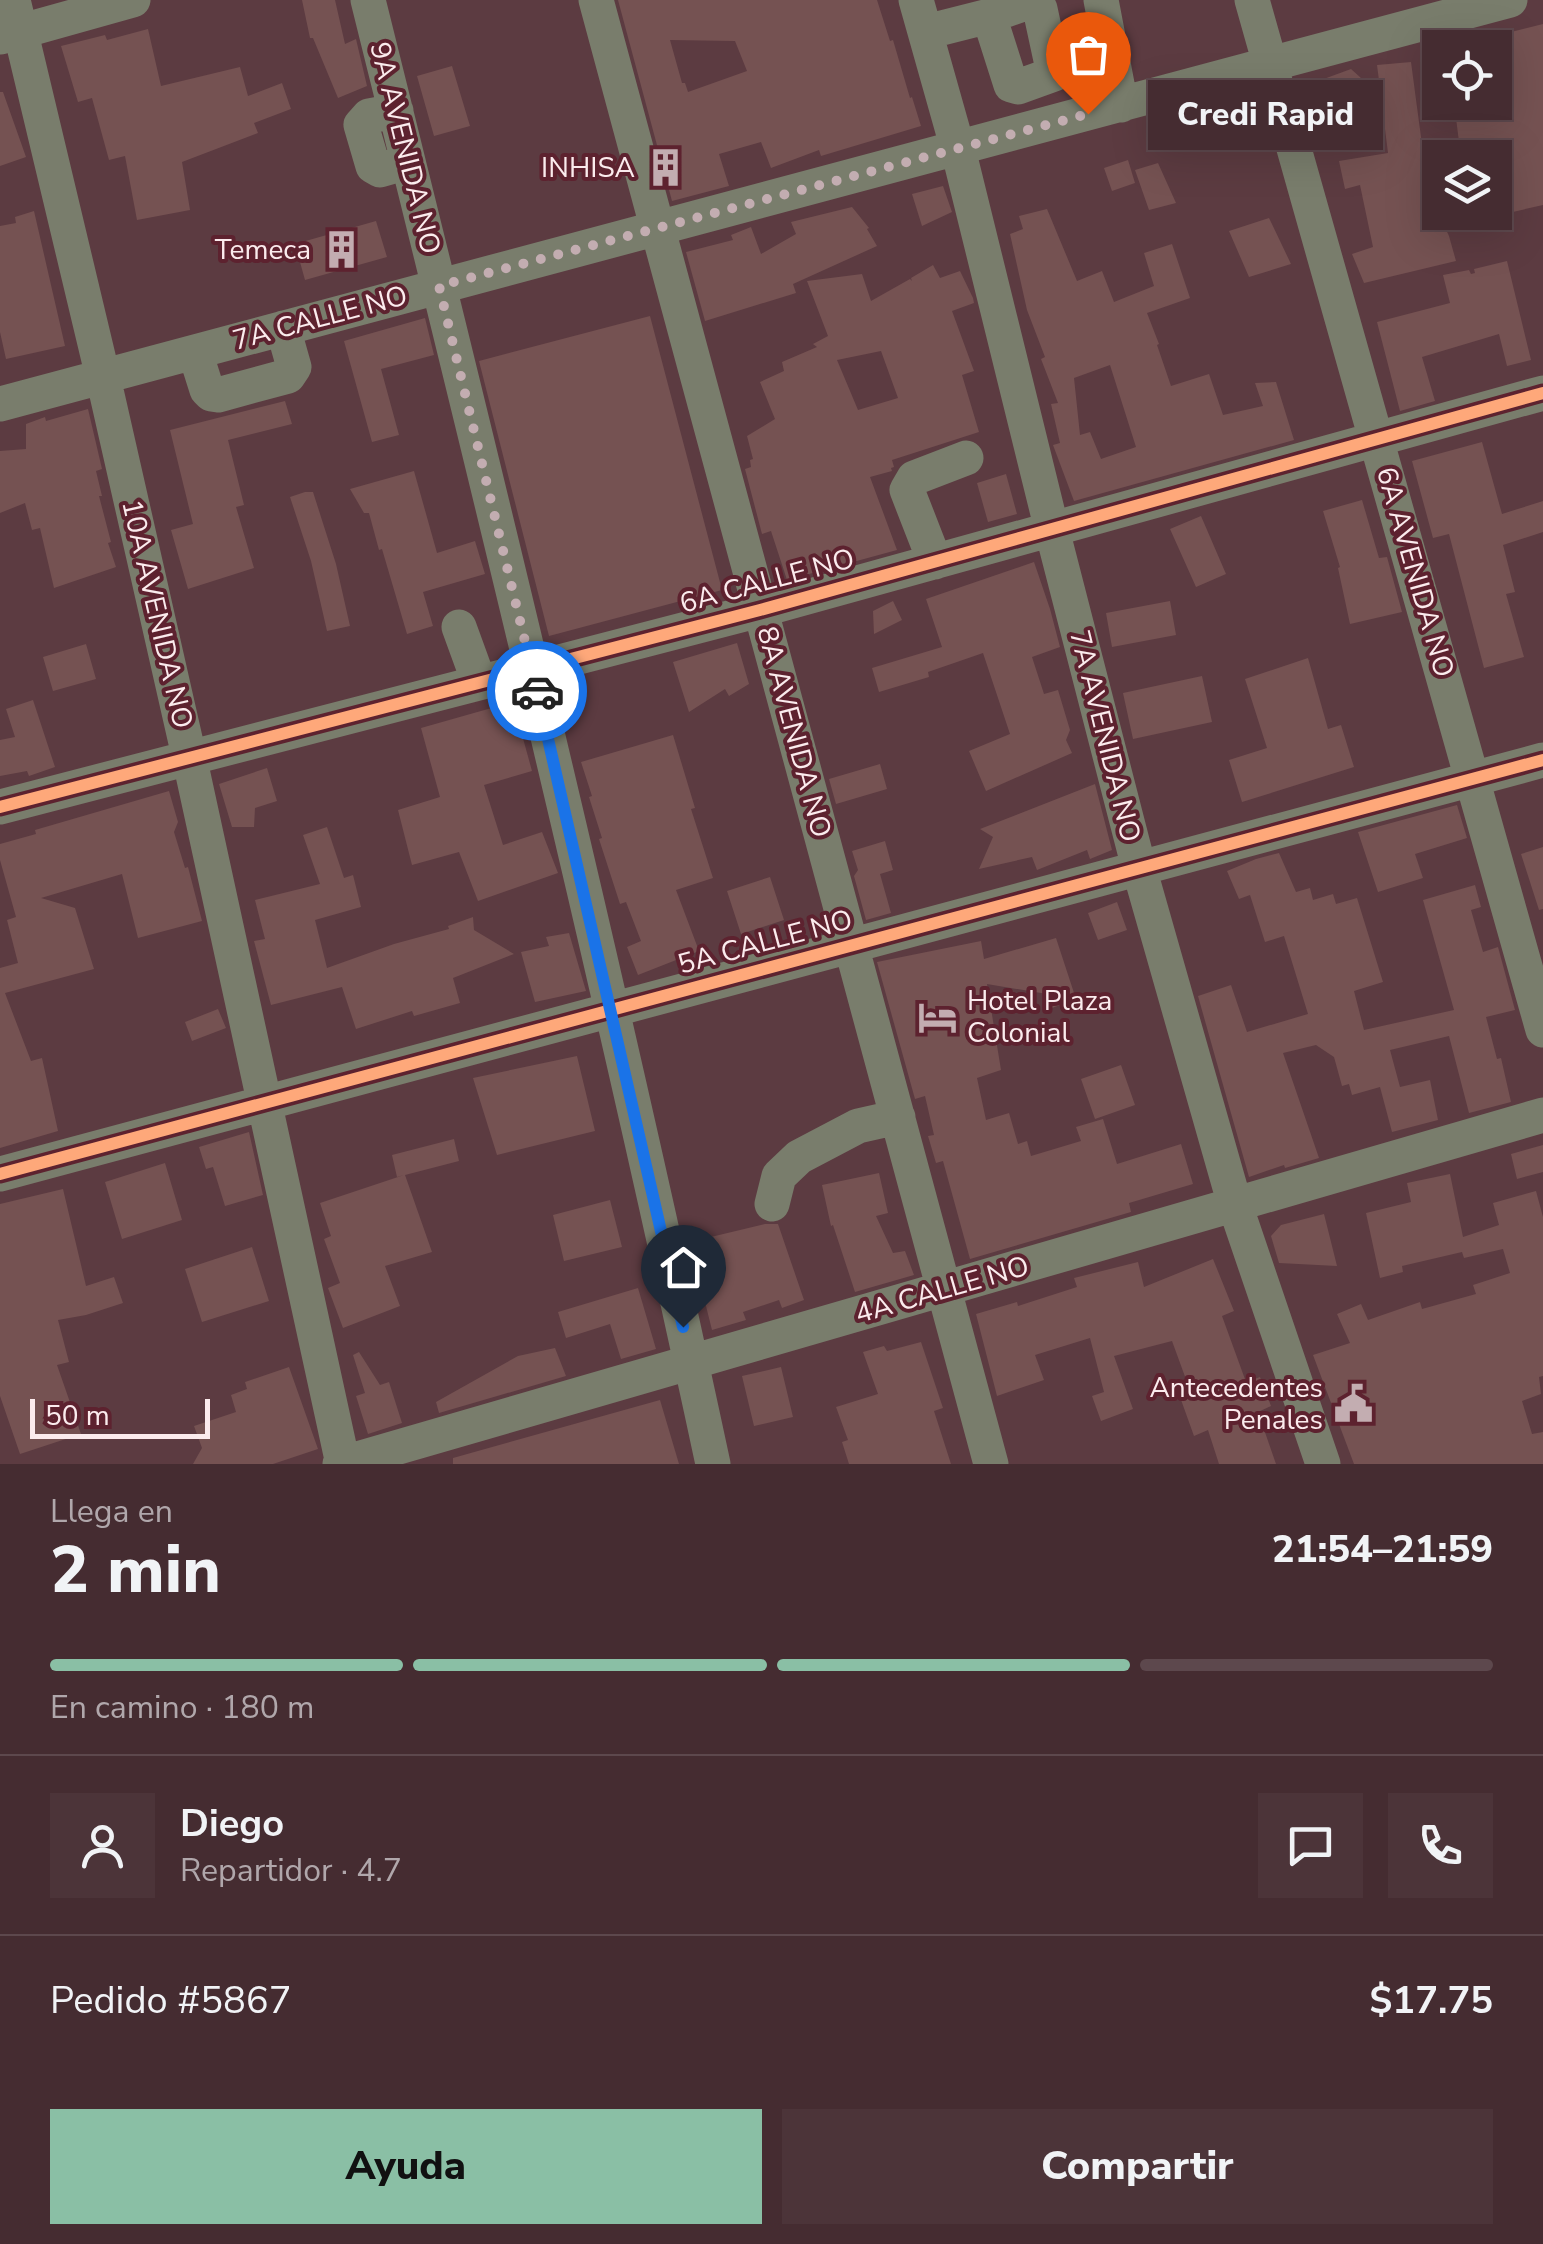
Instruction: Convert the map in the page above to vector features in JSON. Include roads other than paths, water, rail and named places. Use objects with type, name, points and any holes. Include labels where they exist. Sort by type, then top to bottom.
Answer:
[{"type":"street","points":[[11,23],[133,0]]},
{"type":"street","name":"9A AVENIDA NO","points":[[368,0],[532,668],[712,1464]]},
{"type":"street","name":"8A AVENIDA NO","points":[[596,0],[991,1464]]},
{"type":"street","points":[[1101,0],[1120,104]]},
{"type":"street","name":"6A AVENIDA NO","points":[[1252,0],[1543,1030]]},
{"type":"street","name":"7A CALLE NO","points":[[0,404],[1510,0]]},
{"type":"street","points":[[921,16],[989,16]]},
{"type":"street","name":"7A AVENIDA NO","points":[[921,16],[1139,868],[1235,1205],[1322,1464]]},
{"type":"street","name":"10A AVENIDA NO","points":[[11,23],[104,377],[342,1464]]},
{"type":"street","points":[[195,352],[211,394],[288,376],[294,367],[283,328]]},
{"type":"street","name":"6A CALLE NO","points":[[0,807],[760,610],[1543,393]]},
{"type":"street","points":[[935,562],[907,490],[914,478],[966,458]]},
{"type":"street","points":[[459,627],[479,682]]},
{"type":"street","name":"5A CALLE NO","points":[[0,1174],[1543,760]]},
{"type":"street","points":[[772,1204],[779,1176],[799,1158],[858,1126],[898,1116]]},
{"type":"street","name":"4A CALLE NO","points":[[342,1464],[1543,1116]]},
{"type":"place","name":"Credi Rapid","points":[[1088,114]]},
{"type":"place","name":"INHISA","points":[[665,168]]},
{"type":"place","name":"Temeca","points":[[341,250]]},
{"type":"place","name":"Hotel Plaza Colonial","points":[[937,1017]]},
{"type":"place","name":"Antecedentes Penales","points":[[1353,1404]]}]
